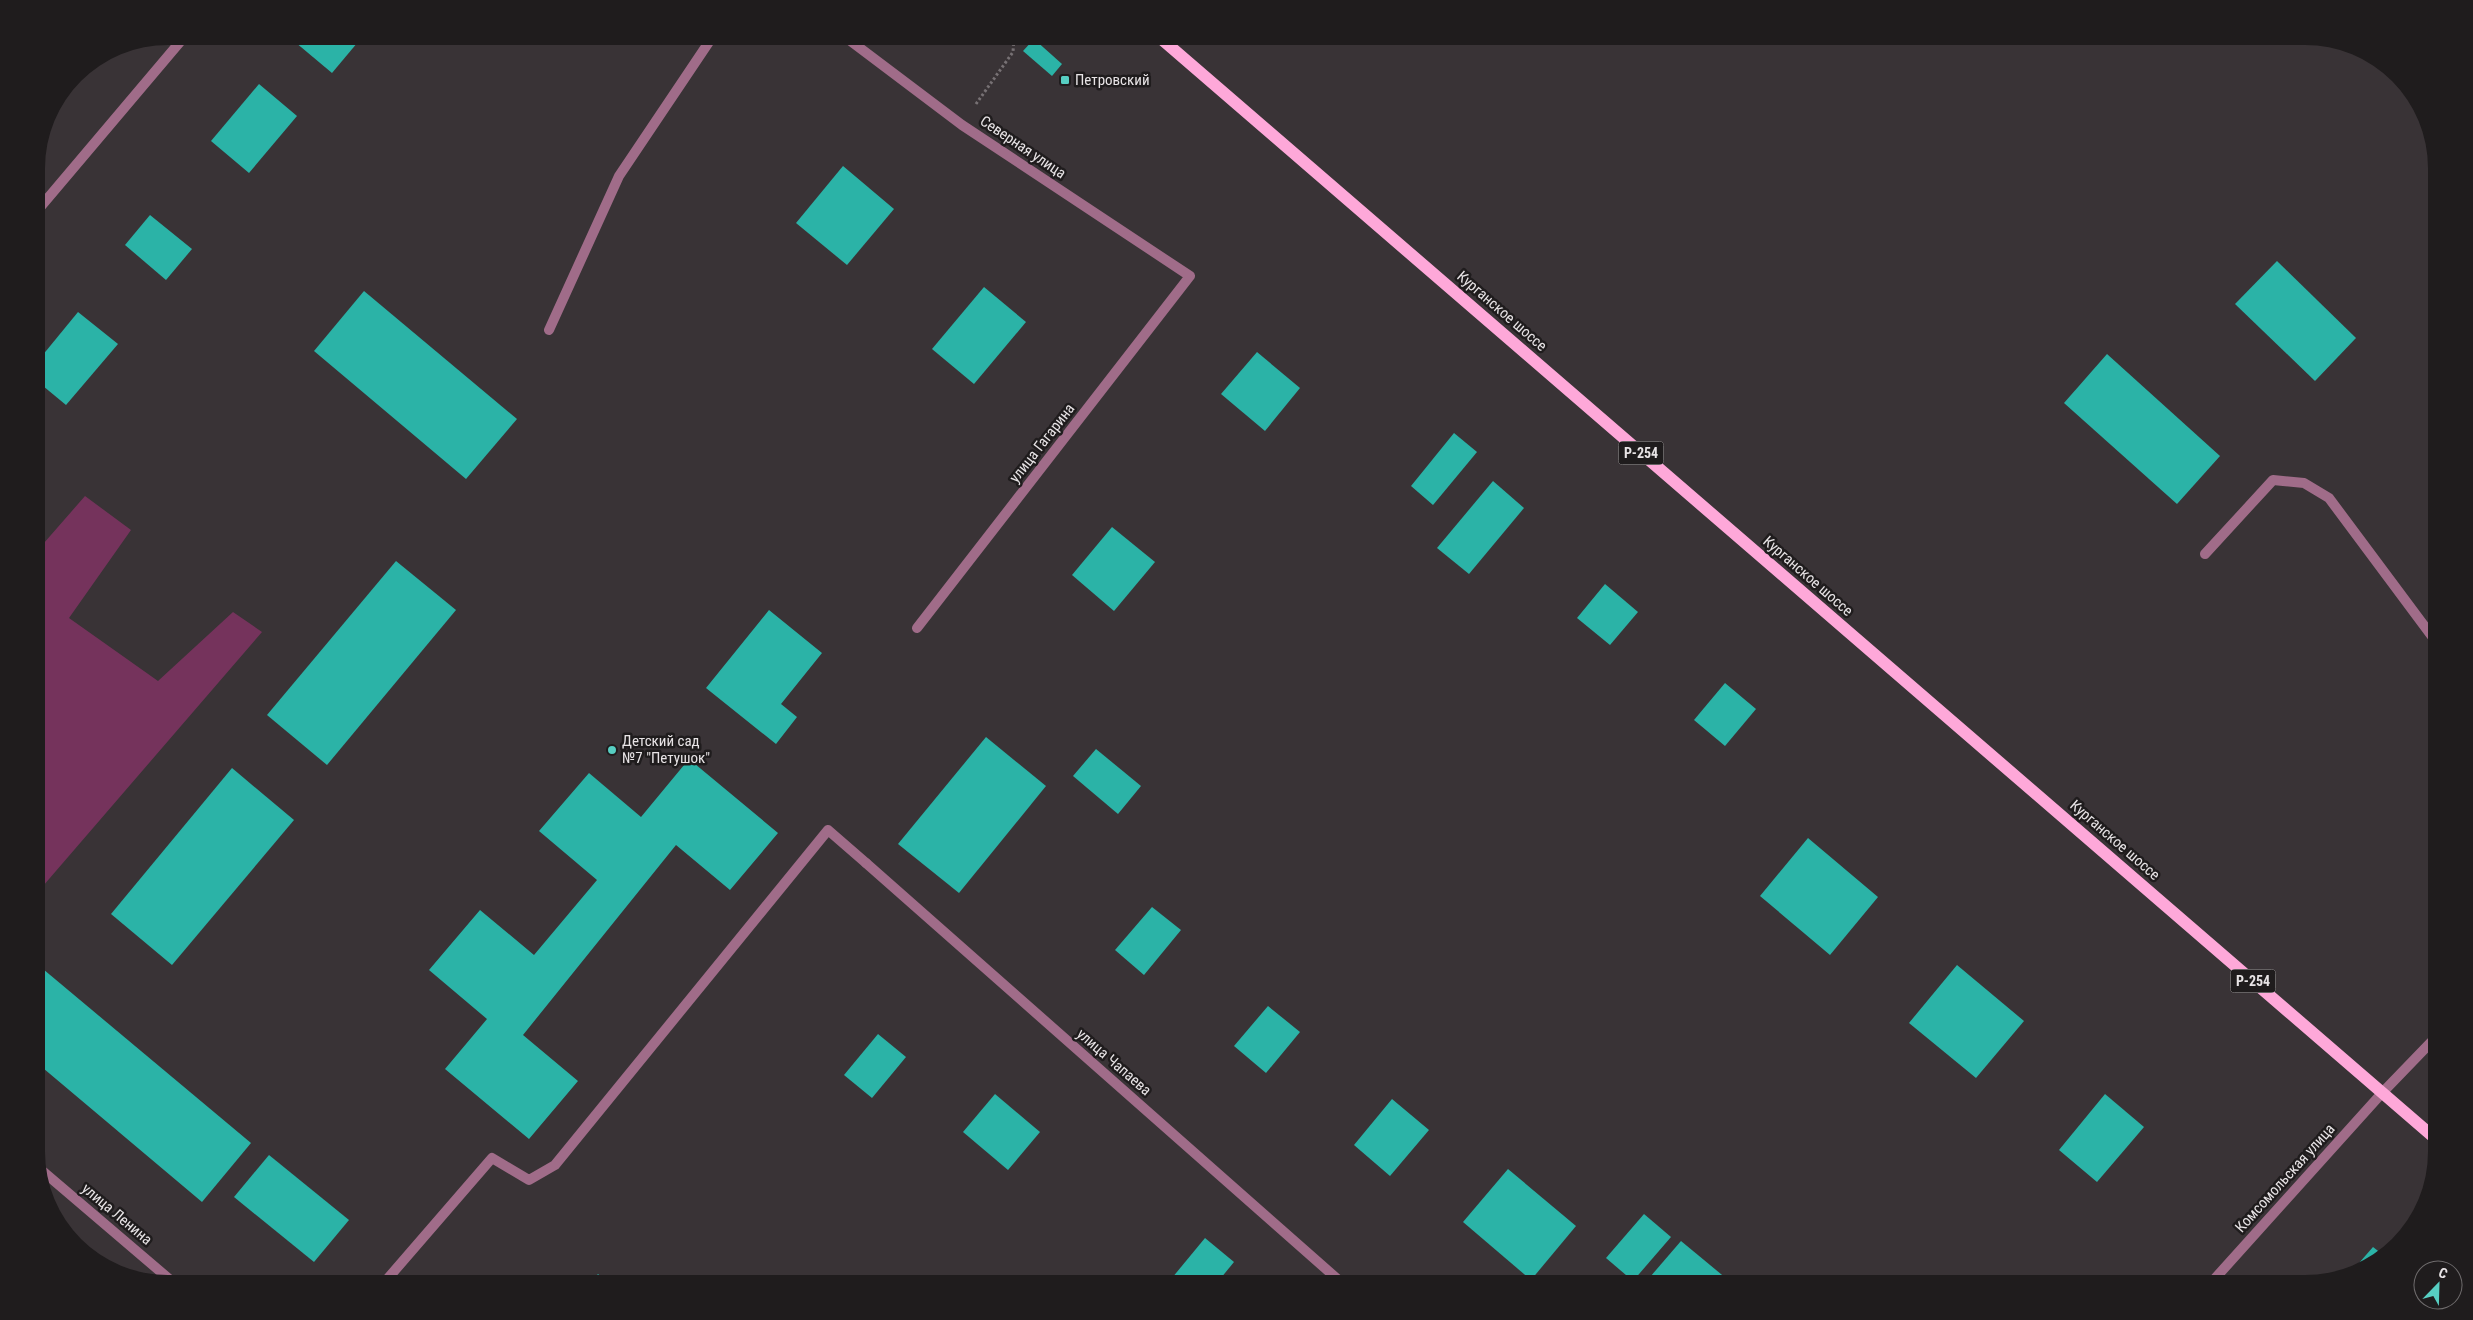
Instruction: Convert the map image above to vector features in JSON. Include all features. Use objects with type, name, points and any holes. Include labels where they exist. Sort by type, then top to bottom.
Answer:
[{"type":"main road","name":"Курганское шоссе","points":[[1168,45],[2428,1132]]},
{"type":"street","points":[[45,200],[177,45]]},
{"type":"street","points":[[549,330],[619,176],[707,45]]},
{"type":"street","name":"Северная улица","points":[[856,45],[962,125],[1190,276]]},
{"type":"street","name":"улица Гагарина","points":[[917,628],[1190,276]]},
{"type":"street","points":[[2205,554],[2273,480],[2304,483],[2329,498],[2428,631]]},
{"type":"street","name":"улица Чапаева","points":[[391,1275],[492,1158],[529,1180],[555,1165],[828,830],[1333,1275]]},
{"type":"street","name":"Комсомольская улица","points":[[2218,1275],[2382,1093],[2428,1045]]},
{"type":"street","name":"улица Ленина","points":[[47,1175],[164,1275]]},
{"type":"path","points":[[962,125],[1013,52],[1013,45]]},
{"type":"shaded area","points":[[85,496],[131,530],[69,618],[158,681],[233,612],[262,632],[45,884],[45,542]]},
{"type":"building","points":[[299,45],[355,45],[332,73]]},
{"type":"building","points":[[1028,45],[1041,45],[1062,64],[1052,76],[1023,51]]},
{"type":"building","points":[[259,84],[297,116],[249,173],[211,141]]},
{"type":"building","points":[[843,166],[894,209],[847,265],[796,223]]},
{"type":"building","points":[[150,215],[192,249],[166,280],[125,245]]},
{"type":"building","points":[[2277,261],[2356,338],[2315,381],[2235,304]]},
{"type":"building","points":[[984,287],[1026,322],[974,384],[932,349]]},
{"type":"building","points":[[364,291],[517,419],[466,479],[314,351]]},
{"type":"building","points":[[78,312],[118,344],[66,405],[45,388],[45,352]]},
{"type":"building","points":[[1257,352],[1300,388],[1265,431],[1221,394]]},
{"type":"building","points":[[2107,354],[2220,456],[2177,504],[2064,403]]},
{"type":"building","points":[[1454,433],[1477,452],[1433,505],[1411,486]]},
{"type":"building","points":[[1493,481],[1524,508],[1469,574],[1437,548]]},
{"type":"building","points":[[1112,527],[1155,562],[1114,611],[1072,575]]},
{"type":"building","points":[[396,561],[456,610],[327,765],[267,715]]},
{"type":"building","points":[[1605,584],[1638,612],[1610,645],[1577,618]]},
{"type":"building","points":[[769,610],[822,653],[781,704],[797,717],[776,744],[706,688]]},
{"type":"building","points":[[1725,683],[1756,709],[1725,746],[1694,720]]},
{"type":"building","points":[[986,737],[1046,786],[959,893],[898,844]]},
{"type":"building","points":[[1096,749],[1141,786],[1118,814],[1073,776]]},
{"type":"building","points":[[689,759],[778,833],[730,890],[676,845],[523,1035],[578,1081],[529,1139],[445,1069],[487,1019],[429,970],[480,910],[534,955],[597,880],[539,831],[589,773],[641,817]]},
{"type":"building","points":[[232,768],[294,820],[172,965],[111,914]]},
{"type":"building","points":[[1808,838],[1878,897],[1830,955],[1760,896]]},
{"type":"building","points":[[1152,907],[1181,930],[1144,975],[1115,950]]},
{"type":"building","points":[[1957,965],[2024,1021],[1976,1078],[1909,1023]]},
{"type":"building","points":[[45,971],[251,1143],[202,1202],[45,1070]]},
{"type":"building","points":[[1268,1006],[1300,1032],[1266,1073],[1234,1046]]},
{"type":"building","points":[[878,1034],[906,1057],[872,1098],[844,1075]]},
{"type":"building","points":[[995,1094],[1040,1132],[1008,1170],[963,1132]]},
{"type":"building","points":[[2105,1094],[2144,1127],[2097,1182],[2059,1150]]},
{"type":"building","points":[[1392,1099],[1429,1130],[1390,1176],[1354,1145]]},
{"type":"building","points":[[269,1155],[349,1220],[314,1262],[234,1197]]},
{"type":"building","points":[[1508,1169],[1576,1226],[1535,1275],[1525,1275],[1463,1222]]},
{"type":"building","points":[[1644,1214],[1671,1237],[1638,1275],[1626,1275],[1606,1258]]},
{"type":"building","points":[[1205,1238],[1234,1262],[1223,1275],[1174,1275]]},
{"type":"building","points":[[1681,1241],[1722,1275],[1652,1275]]},
{"type":"building","points":[[2373,1247],[2378,1251],[2366,1259],[2360,1262]]},
{"type":"place","name":"Петровский","points":[[1065,80]]},
{"type":"place","name":"Детский сад №7 \"Петушок\"","points":[[612,750]]}]
